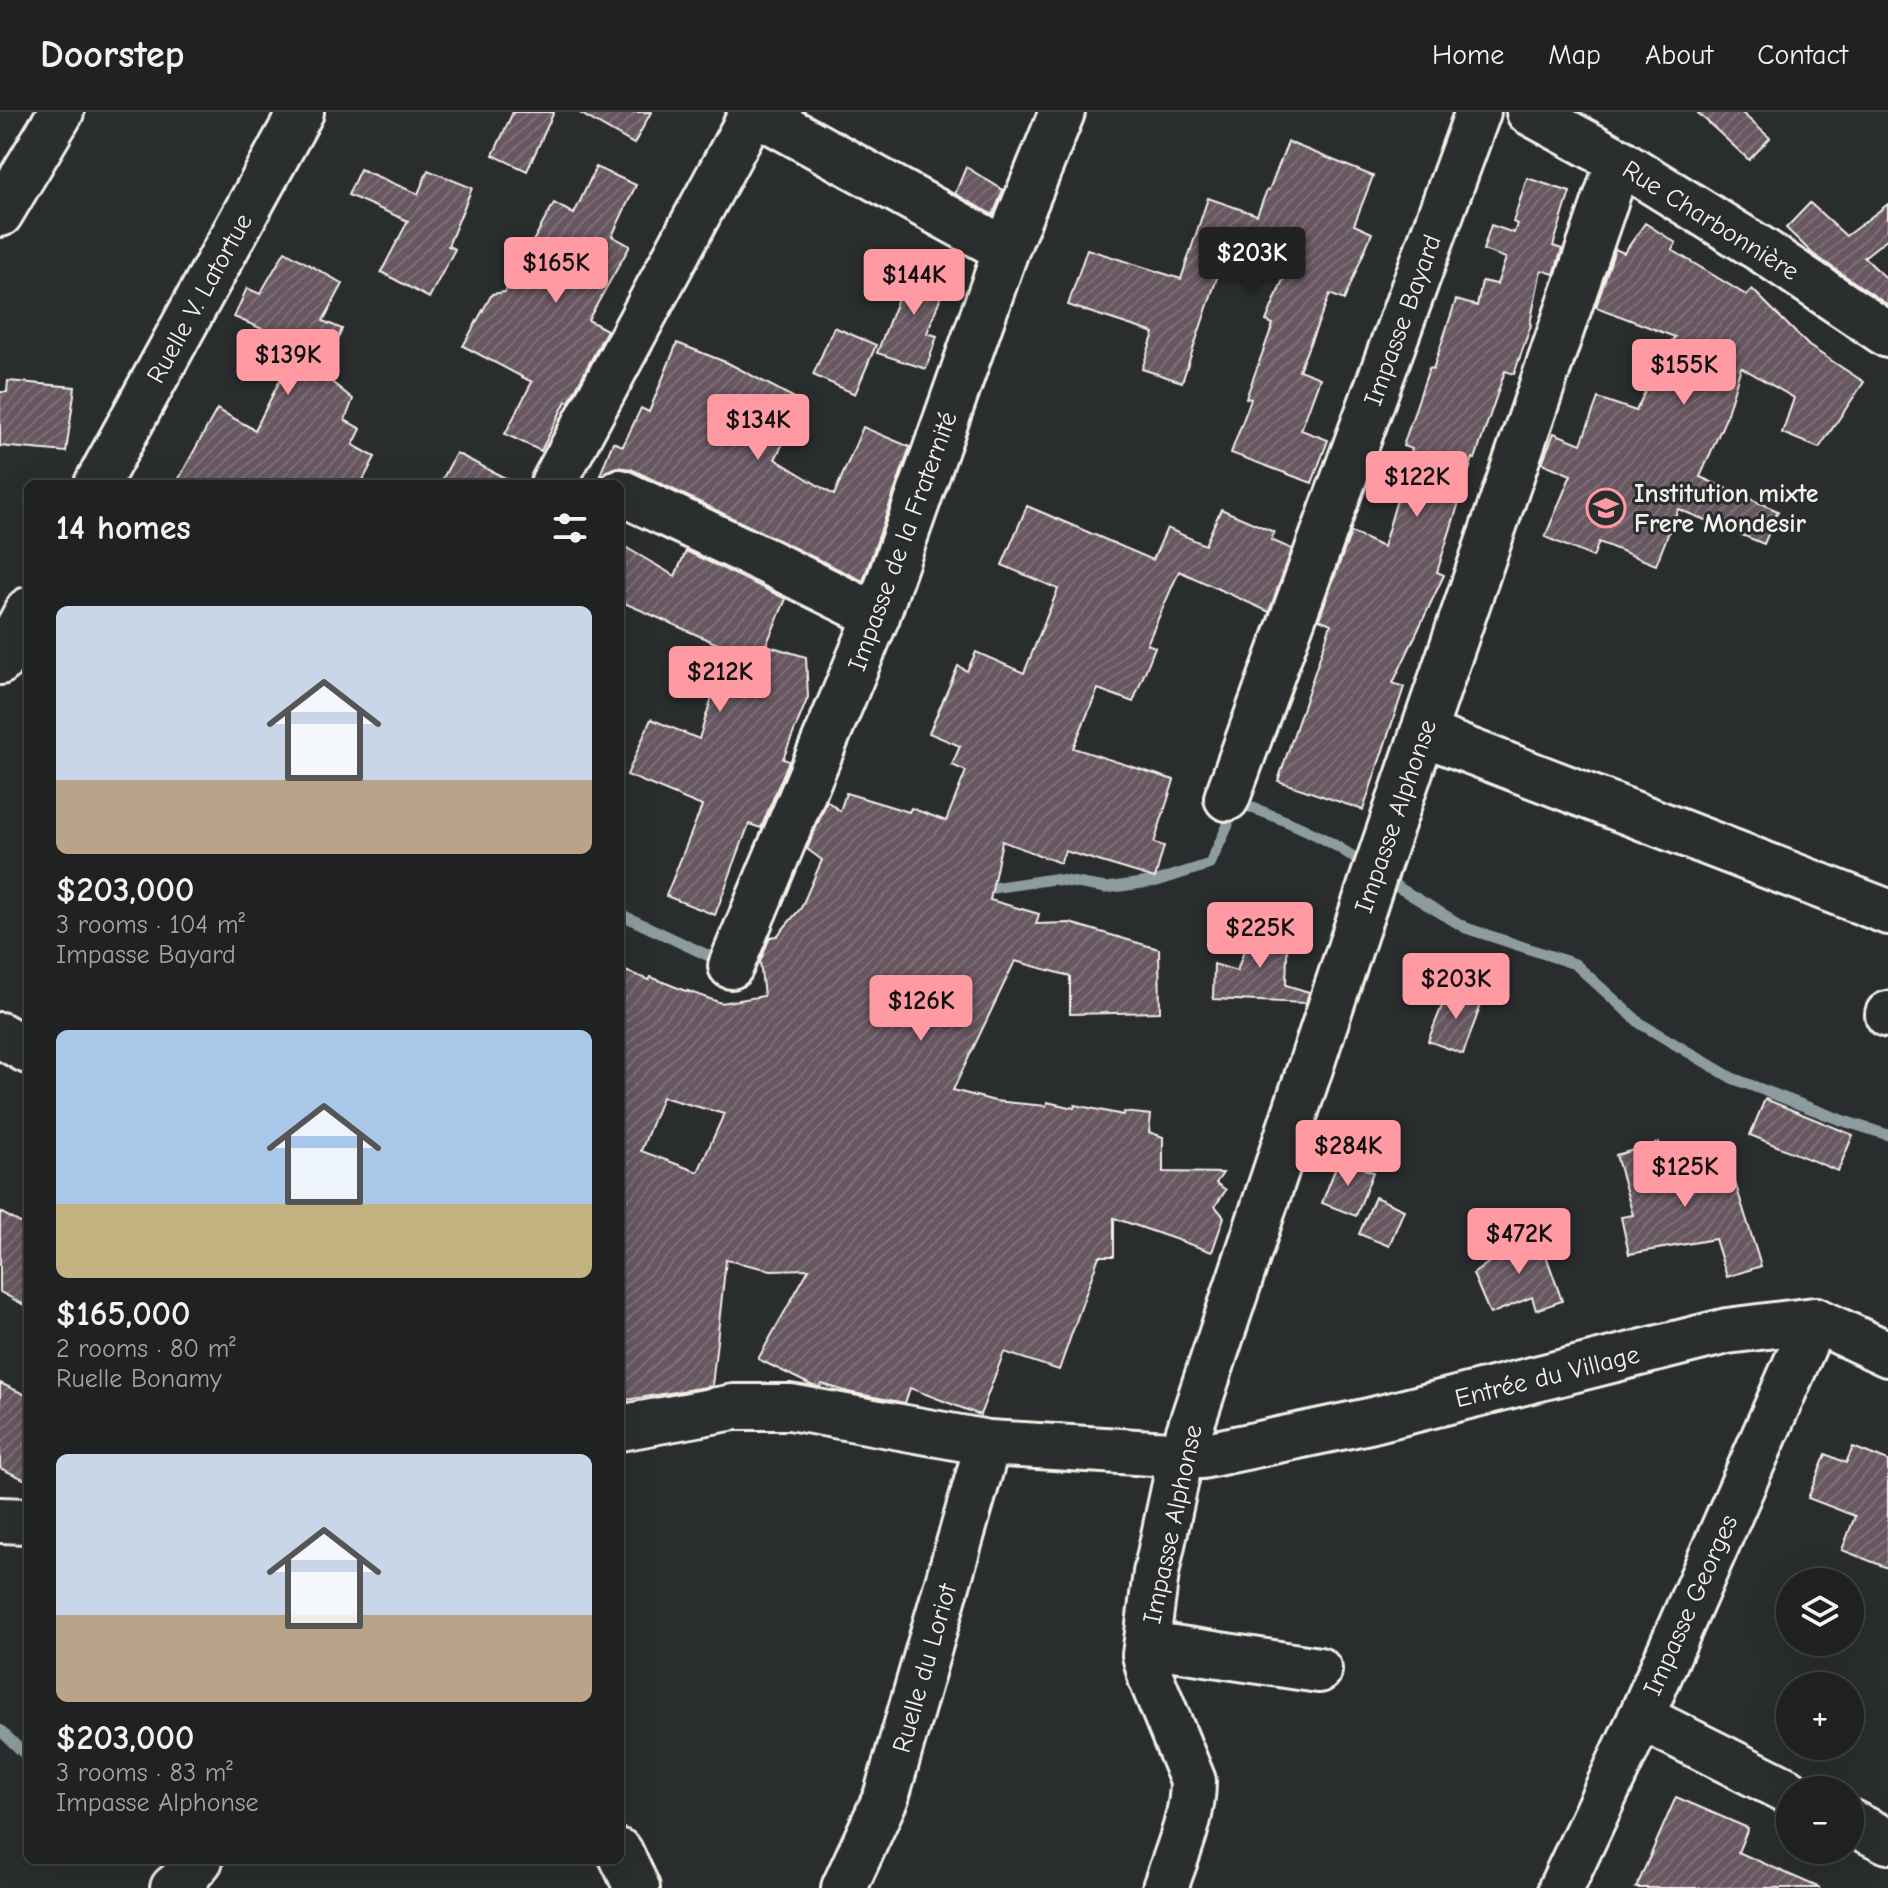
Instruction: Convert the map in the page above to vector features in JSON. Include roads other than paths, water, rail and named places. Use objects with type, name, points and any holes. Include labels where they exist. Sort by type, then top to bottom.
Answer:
[{"type":"street","points":[[0,214],[61,112]]},
{"type":"street","name":"Ruelle V. Latortue","points":[[99,480],[301,112]]},
{"type":"street","points":[[582,480],[558,475],[754,112],[1006,250]]},
{"type":"street","name":"Impasse de la Fraternité","points":[[731,966],[877,616],[1006,250],[1062,112]]},
{"type":"street","name":"Impasse Bayard","points":[[1227,798],[1478,112]]},
{"type":"street","name":"Rue Charbonnière","points":[[1529,112],[1619,161],[1762,250],[1888,335]]},
{"type":"street","name":"Impasse Alphonse","points":[[1165,1888],[1190,1813],[1193,1781],[1147,1668],[1145,1655],[1156,1573],[1423,733],[1619,161]]},
{"type":"street","points":[[624,494],[877,616]]},
{"type":"street","points":[[0,662],[24,617]]},
{"type":"street","points":[[1423,733],[1888,912]]},
{"type":"street","points":[[0,1035],[24,1049]]},
{"type":"street","points":[[1815,1320],[1888,1354]]},
{"type":"street","name":"Entrée du Village","points":[[624,1427],[734,1407],[790,1407],[988,1443],[1192,1456],[1369,1421],[1727,1331],[1815,1320]]},
{"type":"street","name":"Impasse Georges","points":[[1561,1888],[1641,1717],[1815,1320]]},
{"type":"street","name":"Ruelle du Loriot","points":[[844,1888],[886,1797],[988,1443]]},
{"type":"street","points":[[0,1520],[24,1521]]},
{"type":"street","points":[[1147,1644],[1319,1670]]},
{"type":"street","points":[[1641,1717],[1776,1785]]},
{"type":"street","points":[[1864,1829],[1888,1841]]},
{"type":"street","points":[[624,1860],[637,1888]]},
{"type":"street","points":[[173,1888],[197,1864]]},
{"type":"waterway","points":[[1237,802],[1321,837],[1367,867]]},
{"type":"waterway","points":[[979,890],[1053,879],[1106,888],[1157,881],[1210,864],[1228,825],[1227,804]]},
{"type":"waterway","points":[[1381,877],[1466,928],[1575,964],[1641,1024],[1732,1078],[1888,1135]]},
{"type":"waterway","points":[[624,916],[724,963]]},
{"type":"waterway","points":[[0,1730],[24,1753]]},
{"type":"place","name":"Institution mixte Frere Mondesir","points":[[1606,508]]}]
